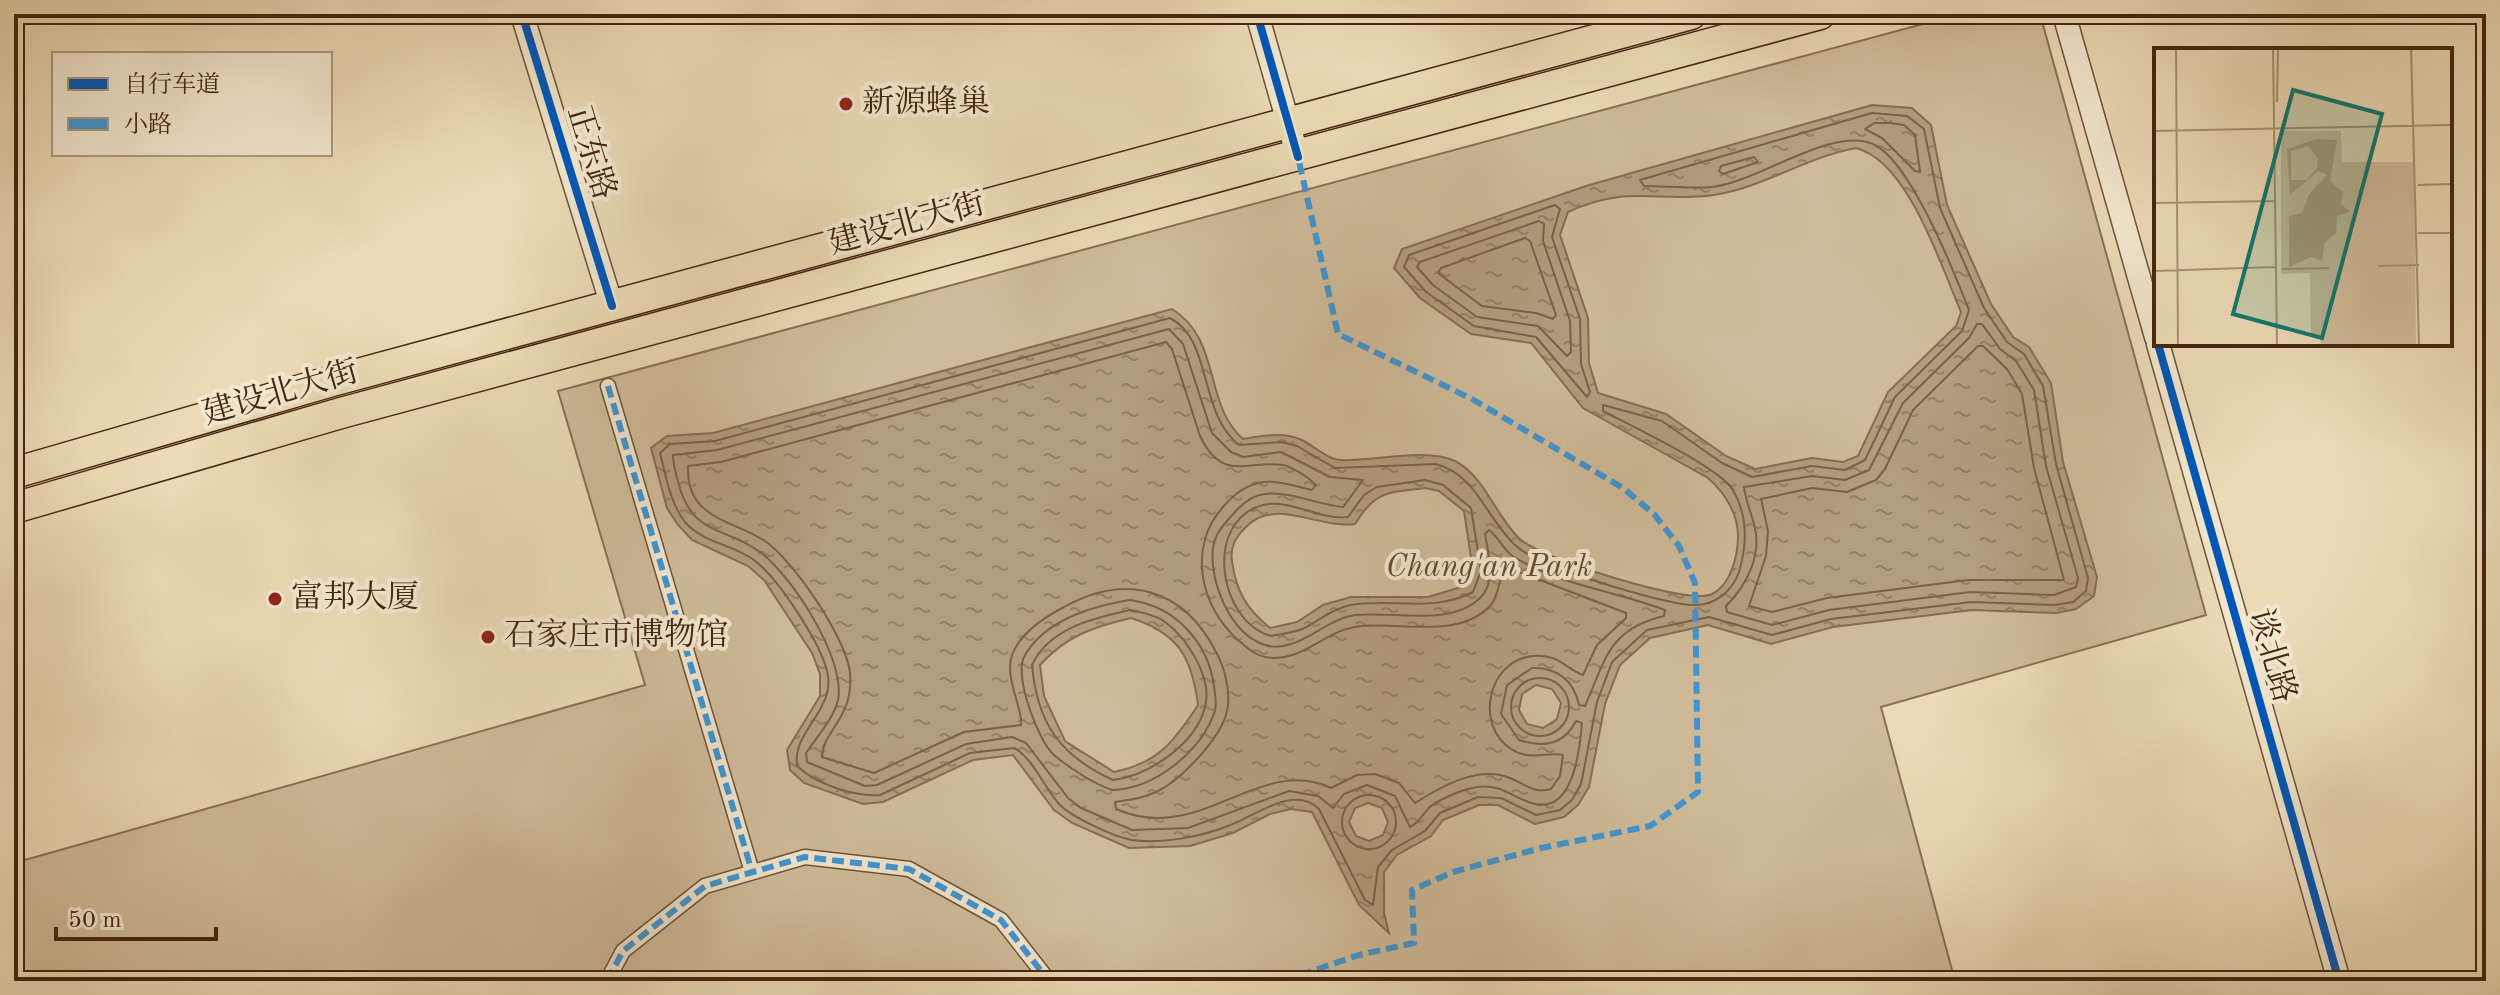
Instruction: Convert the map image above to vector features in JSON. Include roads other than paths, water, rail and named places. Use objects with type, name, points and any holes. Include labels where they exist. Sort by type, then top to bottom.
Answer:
[{"type":"main road","name":"建设北大街","points":[[14,473],[332,381],[1691,14]]},
{"type":"main road","name":"建设北大街","points":[[14,508],[341,413],[1820,14]]},
{"type":"street","name":"正东路","points":[[522,14],[612,306]]},
{"type":"street","points":[[1257,14],[1298,157]]},
{"type":"street","points":[[2064,14],[2154,330]]},
{"type":"street","name":"谈北路","points":[[2159,346],[2339,981]]},
{"type":"street","points":[[608,386],[752,872]]},
{"type":"street","points":[[607,981],[623,951],[705,886],[805,857],[909,869],[1001,920],[1049,981]]},
{"type":"water","points":[[1872,105],[1912,108],[1931,125],[1947,205],[1991,304],[2013,337],[2029,347],[2051,383],[2063,462],[2097,577],[2094,596],[2076,609],[2056,613],[1972,610],[1833,627],[1771,644],[1708,625],[1650,638],[1620,665],[1605,704],[1589,787],[1578,805],[1564,817],[1535,824],[1498,805],[1479,805],[1443,820],[1431,836],[1397,855],[1384,872],[1384,913],[1389,933],[1359,905],[1312,812],[1291,809],[1270,814],[1233,833],[1190,846],[1129,848],[1072,823],[1054,810],[1013,755],[973,760],[883,802],[863,804],[804,783],[790,770],[787,750],[820,696],[820,674],[812,653],[764,580],[748,566],[692,540],[678,525],[667,508],[651,448],[667,436],[713,433],[1172,309],[1188,322],[1199,337],[1222,408],[1243,439],[1288,436],[1340,460],[1414,455],[1443,457],[1455,461],[1475,477],[1512,531],[1534,548],[1584,568],[1647,587],[1698,596],[1719,590],[1732,569],[1738,536],[1733,511],[1725,496],[1708,478],[1583,408],[1531,343],[1471,334],[1420,298],[1394,268],[1402,249],[1586,186]],"holes":[[[1856,148],[1875,157],[1892,173],[1907,193],[1933,243],[1961,312],[1956,326],[1888,392],[1858,456],[1843,462],[1812,458],[1755,469],[1726,456],[1666,414],[1598,393],[1589,363],[1588,318],[1560,235],[1568,212],[1625,196],[1714,195],[1750,186]],[[1425,488],[1439,491],[1464,511],[1473,571],[1468,585],[1428,597],[1351,597],[1323,605],[1297,622],[1270,628],[1249,607],[1236,582],[1232,551],[1238,535],[1256,519],[1282,514],[1355,524],[1376,499]],[[1131,618],[1160,631],[1171,639],[1187,660],[1198,705],[1181,730],[1154,757],[1114,772],[1065,741],[1044,696],[1040,665],[1070,640],[1092,629]],[[1536,685],[1552,689],[1561,703],[1557,719],[1543,728],[1527,724],[1519,710],[1522,694]],[[1368,803],[1382,808],[1388,822],[1383,835],[1369,841],[1356,836],[1349,822],[1355,808]]]},
{"type":"place","name":"新源蜂巢","points":[[846,104]]},
{"type":"place","name":"富邦大厦","points":[[275,599]]},
{"type":"place","name":"石家庄市博物馆","points":[[488,637]]},
{"type":"park label","name":"Chang'an Park","points":[[1489,568]]}]
